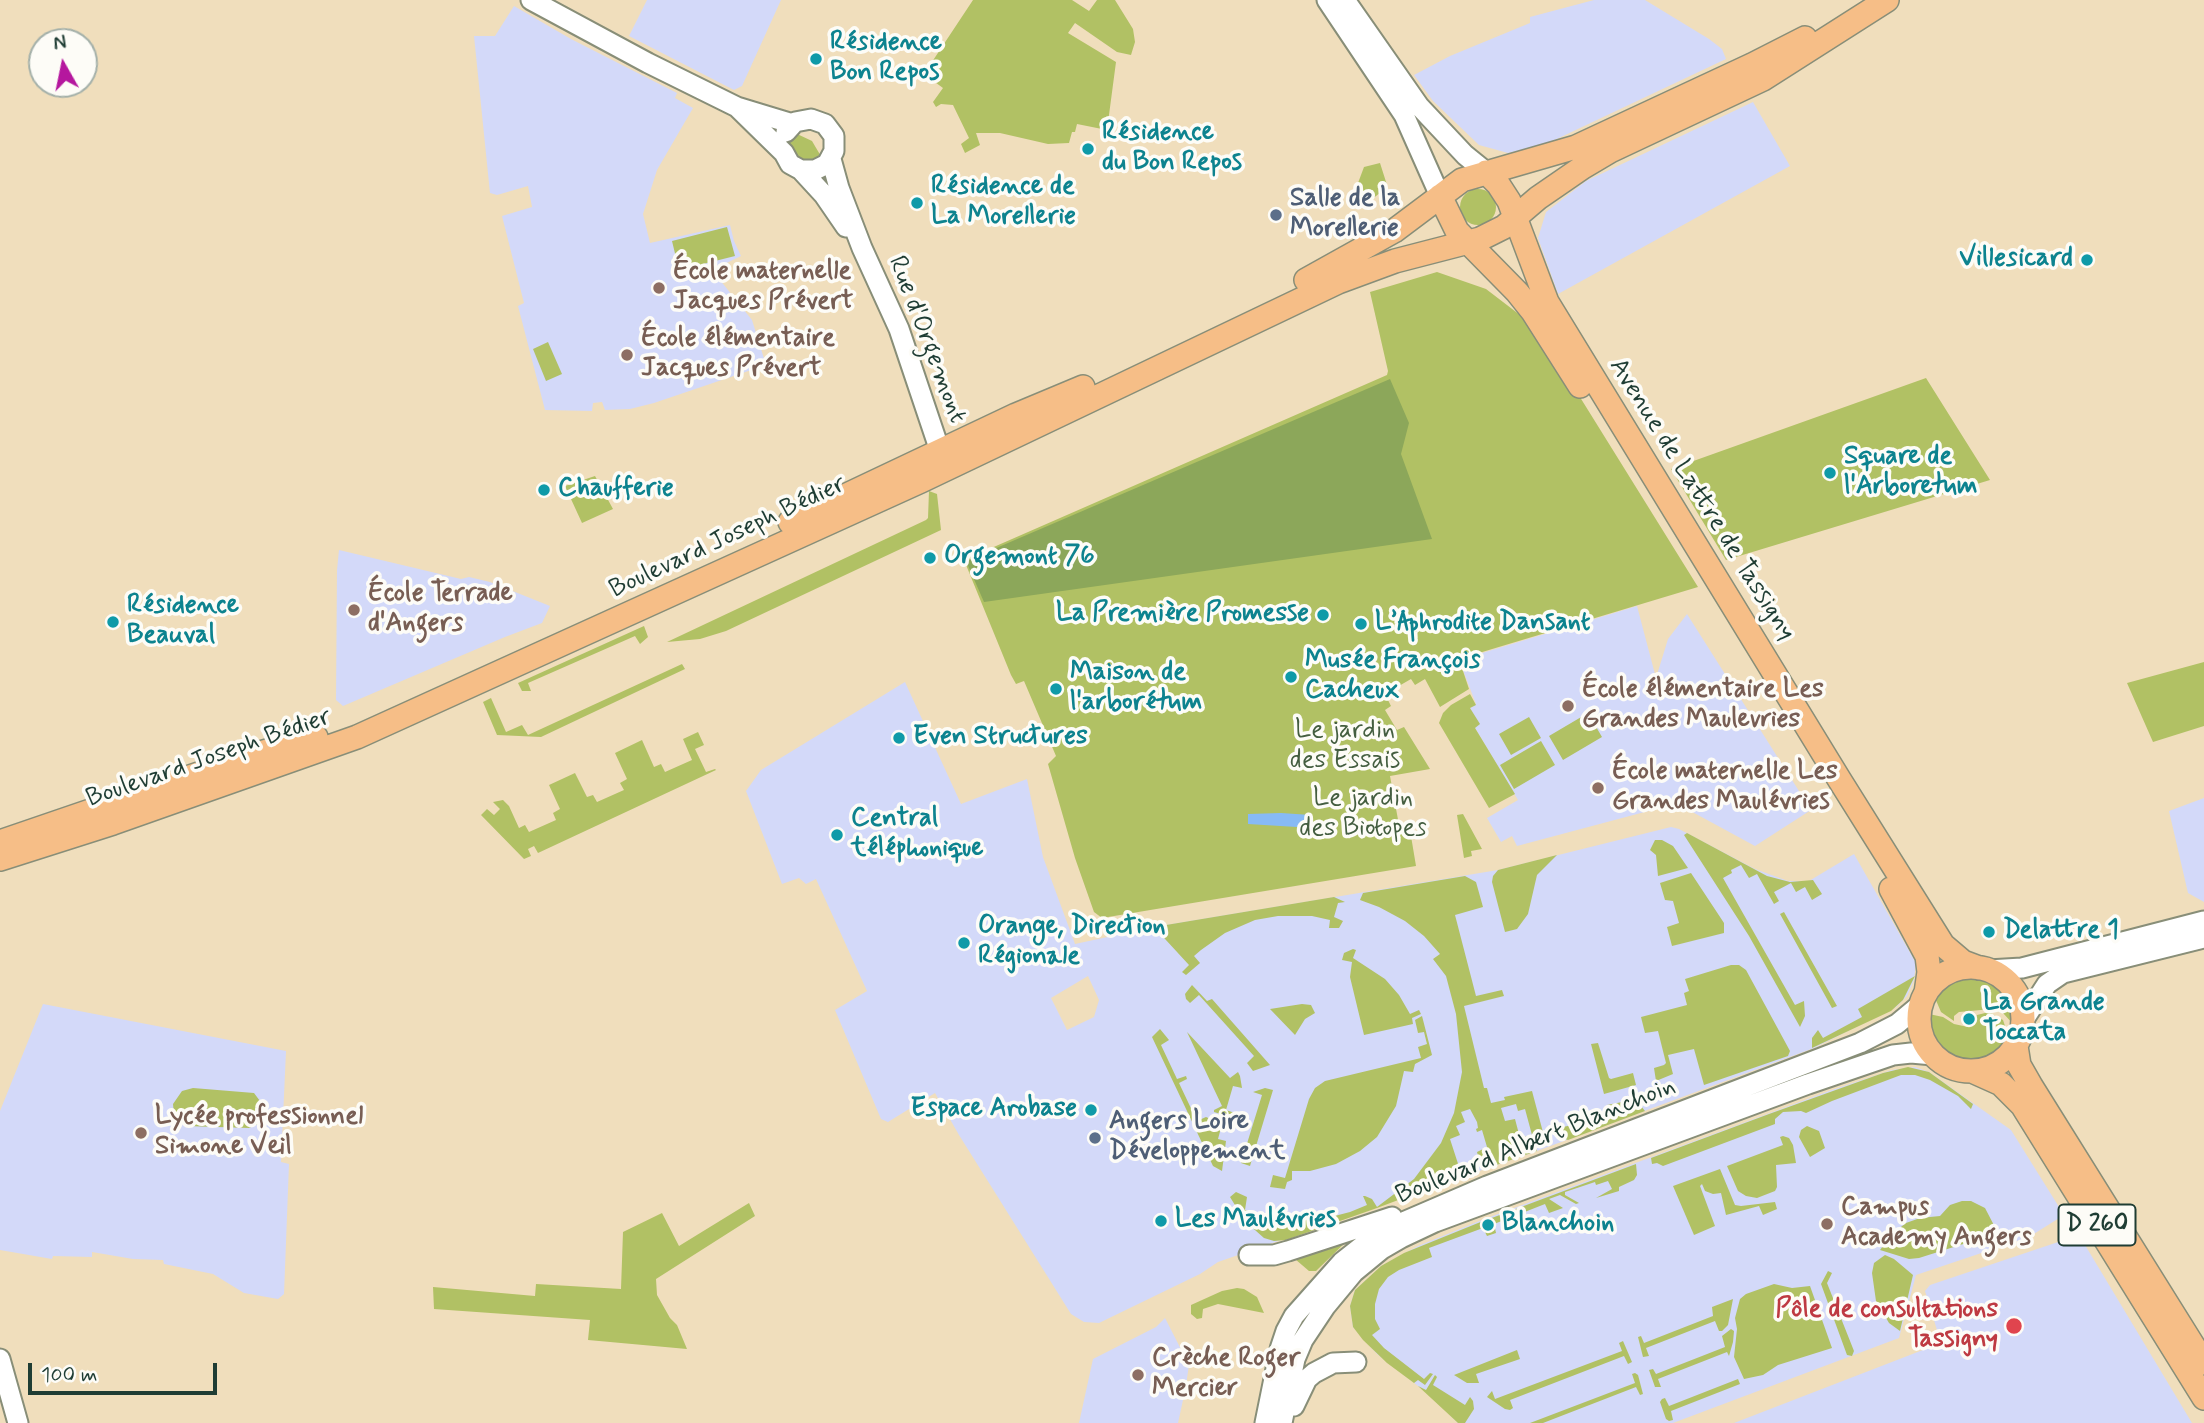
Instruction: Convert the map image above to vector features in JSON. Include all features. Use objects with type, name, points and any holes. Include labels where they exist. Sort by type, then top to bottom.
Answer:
[{"type":"main road","points":[[1868,0],[1757,72],[1576,147],[1462,180],[1440,196],[1449,219],[1468,243],[1492,233],[1558,184],[1610,151],[1757,72],[1886,0]]},
{"type":"main road","points":[[1486,172],[1506,195],[1515,218]]},
{"type":"main road","name":"Boulevard Joseph Bédier","points":[[0,842],[365,719],[1328,270],[1394,230],[1440,196]]},
{"type":"main road","name":"Avenue de Lattre de Tassigny","points":[[1515,218],[1547,302],[1845,788],[1943,945],[1963,962],[1983,969]]},
{"type":"main road","name":"Boulevard Joseph Bédier","points":[[0,859],[113,823],[358,737],[908,486],[1338,282],[1415,254],[1468,243]]},
{"type":"main road","name":"Avenue de Lattre de Tassigny","points":[[1468,243],[1499,272],[1533,312],[1885,879],[1926,952],[1929,972],[1924,999]]},
{"type":"main road","points":[[1983,969],[2002,978],[2014,990],[2021,1005],[2021,1034],[2015,1046],[1997,1064],[1972,1071],[1950,1067],[1933,1055],[1922,1037],[1919,1026],[1924,999],[1938,980],[1953,971],[1983,969]]},
{"type":"main road","name":"D 260","points":[[2015,1046],[2019,1065],[2031,1086],[2204,1363]]},
{"type":"main road","name":"D 260","points":[[1972,1071],[1994,1079],[2007,1088],[2022,1105],[2204,1398]]},
{"type":"street","name":"Rue d'Orgemont","points":[[531,0],[737,107],[793,124],[811,119],[827,126],[835,142],[831,159],[839,187],[862,248],[899,330],[940,451]]},
{"type":"street","points":[[1327,0],[1404,115],[1440,196]]},
{"type":"street","points":[[1345,0],[1419,106],[1465,155],[1486,172]]},
{"type":"street","name":"Rue d'Orgemont","points":[[737,107],[784,153],[790,164],[801,170],[824,195],[862,248]]},
{"type":"street","points":[[784,153],[783,137],[793,124]]},
{"type":"street","points":[[801,170],[818,169],[831,159]]},
{"type":"street","points":[[1983,969],[2022,968],[2204,920]]},
{"type":"street","points":[[2023,1021],[2047,984],[2063,974],[2204,938]]},
{"type":"street","name":"Boulevard Albert Blanchoin","points":[[1265,1423],[1273,1375],[1286,1331],[1294,1316],[1342,1262],[1380,1232],[1486,1186],[1860,1043],[1897,1024],[1924,999]]},
{"type":"street","name":"Boulevard Albert Blanchoin","points":[[1282,1423],[1295,1359],[1325,1307],[1354,1272],[1382,1249],[1401,1238],[1435,1222],[1820,1079],[1893,1055],[1933,1055]]},
{"type":"street","points":[[1249,1255],[1275,1255],[1486,1186]]},
{"type":"street","points":[[0,1359],[18,1423]]},
{"type":"street","points":[[1288,1423],[1307,1379],[1325,1366],[1341,1361],[1356,1362]]},
{"type":"shaded area","points":[[647,0],[781,0],[742,86],[734,90],[629,36]]},
{"type":"shaded area","points":[[1594,0],[1645,0],[1709,39],[1722,49],[1726,59],[1544,145],[1508,153],[1479,145],[1433,101],[1414,75],[1450,56],[1530,23],[1530,17]]},
{"type":"shaded area","points":[[514,6],[571,39],[677,93],[675,98],[693,108],[657,170],[643,214],[650,243],[730,225],[741,256],[712,270],[752,320],[766,365],[630,409],[605,410],[602,402],[593,403],[592,411],[545,410],[518,306],[524,303],[502,216],[532,207],[528,186],[497,195],[490,193],[474,36],[495,36]]},
{"type":"shaded area","points":[[1753,102],[1790,166],[1558,294],[1538,238],[1546,212],[1586,181]]},
{"type":"shaded area","points":[[339,550],[461,579],[469,577],[490,582],[550,606],[542,623],[343,706],[336,700]]},
{"type":"shaded area","points":[[1637,606],[1656,678],[1668,639],[1687,614],[1811,810],[1755,846],[1685,808],[1686,801],[1517,846],[1512,836],[1501,842],[1487,818],[1518,800],[1475,728],[1470,708],[1476,704],[1459,660]]},
{"type":"shaded area","points":[[905,682],[961,804],[1027,779],[1043,857],[1075,944],[1154,927],[1498,870],[1671,827],[1755,869],[1788,881],[1809,881],[1854,854],[1916,963],[1914,980],[1907,996],[1896,1007],[1814,1048],[1537,1151],[1218,1262],[1200,1274],[1099,1323],[1084,1322],[1071,1314],[935,1093],[888,1122],[881,1119],[835,1010],[867,991],[816,879],[806,884],[799,878],[782,884],[746,791],[761,770]],"holes":[[[1088,976],[1099,1000],[1094,1017],[1067,1030],[1051,998]]]},
{"type":"shaded area","points":[[2204,798],[2204,902],[2188,893],[2169,811]]},
{"type":"shaded area","name":"Lycée professionnel Simone Veil","points":[[43,1004],[286,1051],[281,1162],[289,1164],[284,1294],[278,1299],[244,1293],[213,1274],[164,1264],[163,1260],[133,1259],[92,1252],[92,1257],[53,1256],[52,1259],[0,1250],[0,1111]]},
{"type":"shaded area","points":[[1915,1067],[1929,1072],[2011,1130],[2064,1215],[2029,1237],[1916,1275],[1899,1338],[1673,1423],[1458,1423],[1431,1396],[1377,1354],[1353,1327],[1350,1306],[1355,1290],[1381,1266],[1418,1246],[1832,1090],[1892,1070]]},
{"type":"shaded area","points":[[2079,1235],[2192,1423],[1734,1423],[1941,1343],[1925,1291],[1930,1285]]},
{"type":"shaded area","name":"Crèche Roger Mercier","points":[[1165,1318],[1189,1365],[1178,1423],[1079,1423],[1093,1359],[1156,1327]]},
{"type":"green space","points":[[973,0],[1072,0],[1089,11],[1097,0],[1115,0],[1133,29],[1135,42],[1131,55],[1117,52],[1075,23],[1068,33],[1116,62],[1107,130],[1077,124],[1069,143],[1048,144],[1000,133],[976,133],[980,145],[965,153],[961,144],[969,138],[953,105],[941,104],[936,107],[933,102],[943,88],[924,74]]},
{"type":"green space","points":[[795,133],[812,141],[822,158],[802,166],[786,145],[788,138]]},
{"type":"green space","points":[[1380,163],[1387,185],[1367,203],[1358,183],[1364,167]]},
{"type":"green space","points":[[1478,189],[1491,194],[1496,207],[1491,220],[1478,225],[1465,220],[1460,207],[1465,194]]},
{"type":"green space","points":[[727,227],[735,256],[679,270],[672,241]]},
{"type":"green space","points":[[1437,272],[1486,289],[1537,328],[1698,587],[1459,659],[1469,689],[1440,707],[1425,679],[1415,685],[1411,679],[1385,694],[1391,706],[1385,710],[1397,730],[1404,727],[1430,769],[1390,776],[1399,825],[1409,824],[1416,866],[1102,918],[1094,912],[1075,858],[1048,764],[1056,756],[1024,681],[1016,684],[1011,675],[964,560],[1387,375],[1370,292]]},
{"type":"green space","points":[[548,342],[562,374],[546,381],[533,349]]},
{"type":"green space","name":"Square de l'Arboretum","points":[[1926,378],[1990,480],[1726,560],[1671,469]]},
{"type":"green space","points":[[1390,379],[1409,423],[1401,454],[1432,539],[984,602],[966,561]]},
{"type":"green space","points":[[595,476],[613,509],[582,523],[565,486]]},
{"type":"green space","points":[[929,491],[937,494],[941,530],[726,631],[700,639],[667,642],[926,520]]},
{"type":"green space","points":[[644,626],[648,637],[640,644],[635,636],[528,683],[531,691],[522,691],[518,683]]},
{"type":"green space","points":[[2204,662],[2204,726],[2153,742],[2127,683]]},
{"type":"green space","points":[[682,664],[685,669],[541,737],[497,735],[483,702],[491,698],[506,732],[522,725],[528,735]]},
{"type":"green space","points":[[1470,694],[1476,705],[1470,708],[1480,724],[1475,728],[1515,794],[1489,808],[1439,723],[1443,713],[1451,705]]},
{"type":"green space","points":[[1588,713],[1602,737],[1563,760],[1549,736]]},
{"type":"green space","points":[[1529,717],[1541,738],[1511,755],[1499,734]]},
{"type":"green space","points":[[698,732],[704,745],[695,749],[706,772],[716,770],[538,853],[534,846],[528,849],[531,856],[524,859],[481,815],[487,809],[494,815],[500,809],[493,802],[503,800],[509,806],[519,828],[525,825],[529,832],[556,820],[553,813],[560,809],[549,785],[575,773],[587,797],[593,795],[597,802],[624,790],[620,783],[627,779],[615,753],[642,740],[654,767],[661,764],[665,772],[692,760],[683,739]]},
{"type":"green space","points":[[1541,741],[1555,765],[1514,789],[1500,765]]},
{"type":"green space","points":[[1463,814],[1482,849],[1471,851],[1472,856],[1464,858],[1457,815]]},
{"type":"green space","points":[[1687,833],[1767,876],[1790,882],[1813,880],[1822,894],[1812,900],[1805,887],[1796,892],[1791,883],[1774,892],[1779,901],[1774,904],[1757,874],[1749,878],[1741,865],[1723,878],[1795,1005],[1804,1001],[1805,1016],[1800,1027],[1749,936],[1684,835]]},
{"type":"green space","points":[[1655,840],[1662,840],[1673,846],[1688,868],[1658,876],[1656,855],[1650,850]]},
{"type":"green space","points":[[1557,855],[1537,875],[1528,914],[1517,929],[1505,932],[1492,882],[1493,876],[1498,870]]},
{"type":"green space","points":[[1691,873],[1724,923],[1724,933],[1672,946],[1667,927],[1679,923],[1673,901],[1665,900],[1660,883]]},
{"type":"green space","points":[[1465,876],[1476,882],[1483,907],[1455,915],[1476,996],[1502,990],[1504,996],[1464,1006],[1484,1088],[1487,1088],[1491,1103],[1505,1100],[1504,1097],[1532,1091],[1544,1136],[1534,1139],[1537,1151],[1482,1170],[1477,1152],[1487,1147],[1482,1130],[1477,1132],[1477,1122],[1470,1109],[1461,1112],[1465,1122],[1456,1126],[1460,1135],[1450,1139],[1462,1176],[1377,1208],[1286,1240],[1274,1241],[1264,1238],[1247,1223],[1230,1197],[1236,1192],[1247,1197],[1245,1210],[1290,1220],[1323,1219],[1350,1212],[1367,1205],[1363,1196],[1372,1199],[1377,1207],[1414,1179],[1441,1143],[1454,1113],[1462,1072],[1456,1014],[1446,976],[1433,959],[1440,954],[1424,936],[1405,921],[1360,900],[1363,893]],"holes":[[[1516,1104],[1518,1111],[1525,1109],[1532,1135],[1520,1138],[1515,1119],[1505,1121],[1501,1108]]]},
{"type":"green space","points":[[1334,897],[1345,902],[1338,903],[1334,917],[1343,921],[1339,928],[1329,928],[1330,920],[1312,916],[1278,916],[1255,920],[1225,933],[1201,950],[1194,956],[1200,963],[1186,975],[1182,972],[1189,965],[1154,927]]},
{"type":"green space","points":[[1784,912],[1837,1006],[1832,1008],[1780,914]]},
{"type":"green space","points":[[1356,950],[1353,958],[1385,979],[1410,1014],[1419,1010],[1421,1014],[1412,1018],[1413,1024],[1364,1035],[1350,977],[1352,962],[1342,960],[1344,953]]},
{"type":"green space","points":[[1739,965],[1746,970],[1790,1051],[1788,1056],[1704,1085],[1694,1049],[1668,1055],[1673,1074],[1656,1081],[1654,1068],[1666,1063],[1658,1031],[1645,1033],[1641,1017],[1687,1005],[1684,993],[1689,991],[1685,979]]},
{"type":"green space","points":[[1915,976],[1903,1000],[1891,1011],[1812,1048],[1812,1038],[1818,1030],[1823,1038],[1862,1017],[1858,1009]]},
{"type":"green space","points":[[1970,976],[1992,982],[2003,991],[2011,1005],[2013,1024],[2003,1013],[1992,1009],[1959,1012],[1954,1016],[1954,1021],[1941,1012],[1935,998],[1940,991],[1956,979]]},
{"type":"green space","points":[[1192,985],[1207,1001],[1212,999],[1270,1065],[1253,1071],[1247,1063],[1254,1056],[1199,995],[1190,1003],[1186,999],[1185,994]]},
{"type":"green space","points":[[1311,1005],[1315,1013],[1305,1019],[1295,1035],[1270,1009]]},
{"type":"green space","points":[[1989,1012],[2003,1020],[2009,1038],[1999,1052],[1988,1059],[1973,1063],[1957,1061],[1944,1053],[1931,1035],[1929,1014],[1968,1027],[1977,1015]]},
{"type":"green space","points":[[1422,1016],[1432,1055],[1415,1064],[1413,1072],[1404,1071],[1396,1106],[1377,1137],[1360,1151],[1336,1164],[1310,1171],[1292,1171],[1292,1180],[1287,1182],[1285,1189],[1270,1187],[1273,1175],[1285,1178],[1309,1099],[1315,1088],[1325,1081],[1421,1058],[1418,1047],[1427,1044],[1424,1032],[1418,1033],[1415,1020]]},
{"type":"green space","points":[[1160,1029],[1169,1040],[1161,1045],[1177,1079],[1186,1076],[1187,1079],[1179,1083],[1197,1121],[1206,1117],[1222,1124],[1218,1139],[1226,1141],[1222,1171],[1213,1166],[1152,1037]]},
{"type":"green space","points":[[1187,1032],[1230,1078],[1238,1072],[1242,1088],[1233,1086],[1226,1110],[1235,1113],[1234,1118],[1214,1112],[1222,1106]]},
{"type":"green space","points":[[1598,1043],[1609,1078],[1633,1073],[1636,1085],[1604,1094],[1591,1044]]},
{"type":"green space","points":[[1908,1067],[1929,1072],[1973,1104],[1971,1109],[1958,1096],[1930,1080],[1915,1075],[1901,1075],[1806,1113],[1783,1112],[1775,1119],[1775,1124],[1663,1166],[1652,1164],[1651,1158],[1883,1073]]},
{"type":"green space","points":[[193,1088],[254,1093],[263,1105],[263,1115],[258,1124],[249,1128],[186,1126],[174,1115],[173,1104],[182,1091]]},
{"type":"green space","points":[[1265,1088],[1273,1090],[1250,1166],[1241,1163],[1262,1095],[1253,1092]]},
{"type":"green space","points":[[1627,1101],[1641,1106],[1645,1111],[1568,1140],[1562,1138],[1559,1128],[1609,1116],[1607,1105]]},
{"type":"green space","points":[[1807,1126],[1819,1131],[1825,1148],[1810,1157],[1799,1137],[1801,1130]]},
{"type":"green space","points":[[1780,1137],[1789,1138],[1793,1145],[1796,1163],[1776,1165],[1775,1191],[1757,1198],[1738,1191],[1727,1166],[1783,1145]]},
{"type":"green space","points":[[1636,1164],[1637,1175],[1634,1180],[1619,1187],[1619,1191],[1596,1198],[1612,1189],[1608,1181],[1596,1185],[1595,1182],[1565,1192],[1565,1195],[1579,1203],[1560,1195],[1549,1199],[1563,1208],[1549,1213],[1545,1204],[1494,1224],[1496,1233],[1487,1236],[1483,1228],[1429,1248],[1432,1257],[1388,1277],[1379,1289],[1375,1304],[1375,1319],[1380,1329],[1372,1335],[1384,1348],[1424,1379],[1430,1373],[1433,1374],[1425,1385],[1418,1380],[1414,1383],[1387,1363],[1353,1327],[1350,1306],[1355,1290],[1381,1266],[1404,1253],[1483,1221],[1486,1231],[1492,1229],[1489,1219]]},
{"type":"green space","points":[[1720,1169],[1735,1205],[1775,1202],[1777,1209],[1763,1215],[1759,1206],[1726,1215],[1721,1193],[1705,1191],[1702,1184],[1700,1186],[1715,1226],[1694,1235],[1673,1186]]},
{"type":"green space","points":[[1971,1201],[1985,1208],[1998,1233],[1919,1258],[1909,1259],[1880,1250],[1892,1234],[1906,1223],[1940,1216],[1950,1205]]},
{"type":"green space","points":[[749,1203],[755,1216],[656,1279],[657,1295],[677,1325],[687,1349],[588,1340],[590,1320],[434,1309],[433,1287],[535,1296],[536,1284],[621,1289],[623,1232],[662,1213],[679,1246]]},
{"type":"green space","points":[[1351,1237],[1316,1271],[1309,1271],[1295,1259]]},
{"type":"green space","points":[[1885,1255],[1913,1275],[1900,1331],[1889,1323],[1876,1301],[1872,1273],[1874,1263]]},
{"type":"green space","points":[[1828,1271],[1832,1273],[1827,1283],[1854,1351],[1852,1356],[1847,1355],[1821,1284]]},
{"type":"green space","points":[[1774,1284],[1792,1288],[1810,1286],[1832,1348],[1778,1365],[1763,1375],[1744,1379],[1734,1357],[1737,1329],[1735,1318],[1740,1299],[1746,1294]]},
{"type":"green space","points":[[1237,1288],[1257,1297],[1264,1313],[1218,1304],[1203,1309],[1202,1318],[1197,1319],[1191,1314],[1191,1305],[1222,1291]]},
{"type":"green space","points":[[1733,1299],[1728,1325],[1722,1331],[1719,1331],[1715,1321],[1646,1348],[1649,1356],[1643,1357],[1638,1337],[1641,1336],[1644,1343],[1713,1316],[1712,1307]]},
{"type":"green space","points":[[1731,1329],[1734,1331],[1729,1356],[1727,1352],[1658,1379],[1661,1387],[1655,1387],[1649,1370],[1653,1369],[1656,1374],[1725,1347],[1722,1336]]},
{"type":"green space","points":[[1623,1341],[1632,1362],[1628,1364],[1624,1356],[1510,1400],[1513,1408],[1510,1410],[1487,1397],[1492,1391],[1495,1399],[1622,1351],[1619,1343]]},
{"type":"green space","points":[[1517,1350],[1520,1359],[1476,1374],[1479,1383],[1467,1383],[1454,1375]]},
{"type":"green space","points":[[1635,1373],[1643,1394],[1640,1395],[1636,1387],[1543,1423],[1530,1423],[1635,1383],[1632,1374]]},
{"type":"green space","points":[[1435,1375],[1437,1377],[1433,1385],[1465,1405],[1470,1397],[1473,1401],[1474,1409],[1465,1423],[1458,1423],[1418,1386],[1426,1390]]},
{"type":"green space","points":[[1738,1379],[1740,1384],[1671,1411],[1673,1420],[1666,1419],[1660,1402],[1662,1399],[1665,1398],[1669,1406]]},
{"type":"water","points":[[1311,813],[1313,828],[1248,824],[1248,814]]},
{"type":"place","name":"Résidence Bon Repos","points":[[816,59]]},
{"type":"place","name":"Résidence du Bon Repos","points":[[1088,149]]},
{"type":"place","name":"Résidence de La Morellerie","points":[[917,203]]},
{"type":"place","name":"Salle de la Morellerie","points":[[1276,215]]},
{"type":"place","name":"Villesicard","points":[[2087,260]]},
{"type":"place","name":"École maternelle Jacques Prévert","points":[[659,288]]},
{"type":"place","name":"École élémentaire Jacques Prévert","points":[[627,355]]},
{"type":"place","name":"Square de l'Arboretum","points":[[1830,473]]},
{"type":"place","name":"Chaufferie","points":[[544,490]]},
{"type":"place","name":"Orgemont 76","points":[[930,558]]},
{"type":"place","name":"École Terrade d'Angers","points":[[354,610]]},
{"type":"place","name":"La Première Promesse","points":[[1323,615]]},
{"type":"place","name":"Résidence Beauval","points":[[113,622]]},
{"type":"place","name":"L’Aphrodite Dansant","points":[[1361,624]]},
{"type":"place","name":"Musée François Cacheux","points":[[1291,677]]},
{"type":"place","name":"Maison de l'arborétum","points":[[1056,689]]},
{"type":"place","name":"École élémentaire Les Grandes Maulevries","points":[[1568,706]]},
{"type":"place","name":"Even Structures","points":[[899,738]]},
{"type":"place","name":"École maternelle Les Grandes Maulévries","points":[[1598,788]]},
{"type":"place","name":"Central téléphonique","points":[[837,835]]},
{"type":"place","name":"Delattre 1","points":[[1989,932]]},
{"type":"place","name":"Orange, Direction Régionale","points":[[964,943]]},
{"type":"place","name":"La Grande Toccata","points":[[1969,1019]]},
{"type":"place","name":"Espace Arobase","points":[[1091,1110]]},
{"type":"place","name":"Lycée professionnel Simone Veil","points":[[141,1133]]},
{"type":"place","name":"Angers Loire Développement","points":[[1095,1138]]},
{"type":"place","name":"Les Maulévries","points":[[1161,1221]]},
{"type":"place","name":"Campus Academy Angers","points":[[1827,1224]]},
{"type":"place","name":"Blanchoin","points":[[1488,1225]]},
{"type":"place","name":"Pôle de consultations Tassigny","points":[[2014,1326]]},
{"type":"place","name":"Crèche Roger Mercier","points":[[1138,1375]]},
{"type":"park label","name":"Le jardin des Essais","points":[[1345,747]]},
{"type":"park label","name":"Le jardin des Biotopes","points":[[1363,815]]}]
